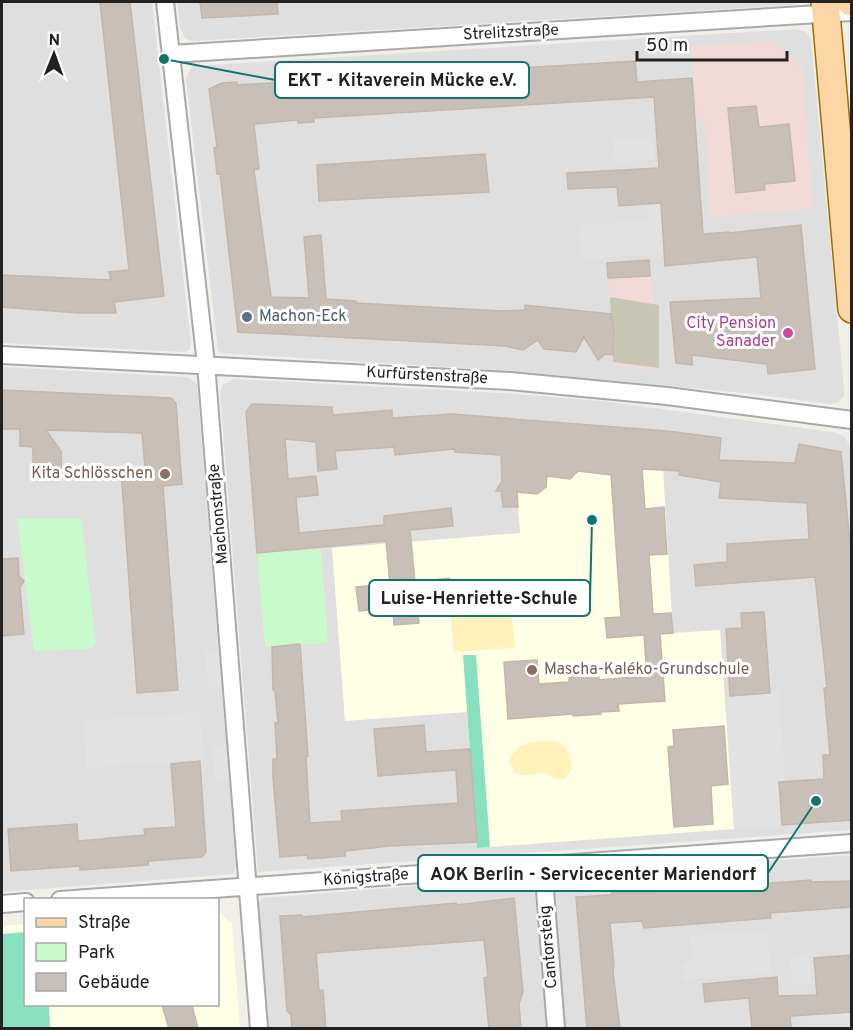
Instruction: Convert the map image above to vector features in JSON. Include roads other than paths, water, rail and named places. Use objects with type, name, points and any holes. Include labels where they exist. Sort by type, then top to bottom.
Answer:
[{"type":"main road","points":[[834,9],[852,309]]},
{"type":"street","name":"Machonstraße","points":[[165,2],[206,364],[259,1029]]},
{"type":"street","name":"Strelitzstraße","points":[[171,54],[834,9]]},
{"type":"street","name":"Kurfürstenstraße","points":[[2,355],[510,381],[667,396],[852,420]]},
{"type":"street","name":"Königstraße","points":[[87,898],[852,843]]},
{"type":"street","name":"Cantorsteig","points":[[543,866],[556,1029]]},
{"type":"street","points":[[2,904],[24,902]]},
{"type":"place","name":"EKT - Kitaverein Mücke e.V.","points":[[164,59]]},
{"type":"place","name":"Machon-Eck","points":[[247,317]]},
{"type":"place","name":"City Pension Sanader","points":[[788,333]]},
{"type":"place","name":"Kita Schlösschen","points":[[165,474]]},
{"type":"place","name":"Luise-Henriette-Schule","points":[[592,520]]},
{"type":"place","name":"Mascha-Kaléko-Grundschule","points":[[532,670]]},
{"type":"place","name":"AOK Berlin - Servicecenter Mariendorf","points":[[816,801]]}]
